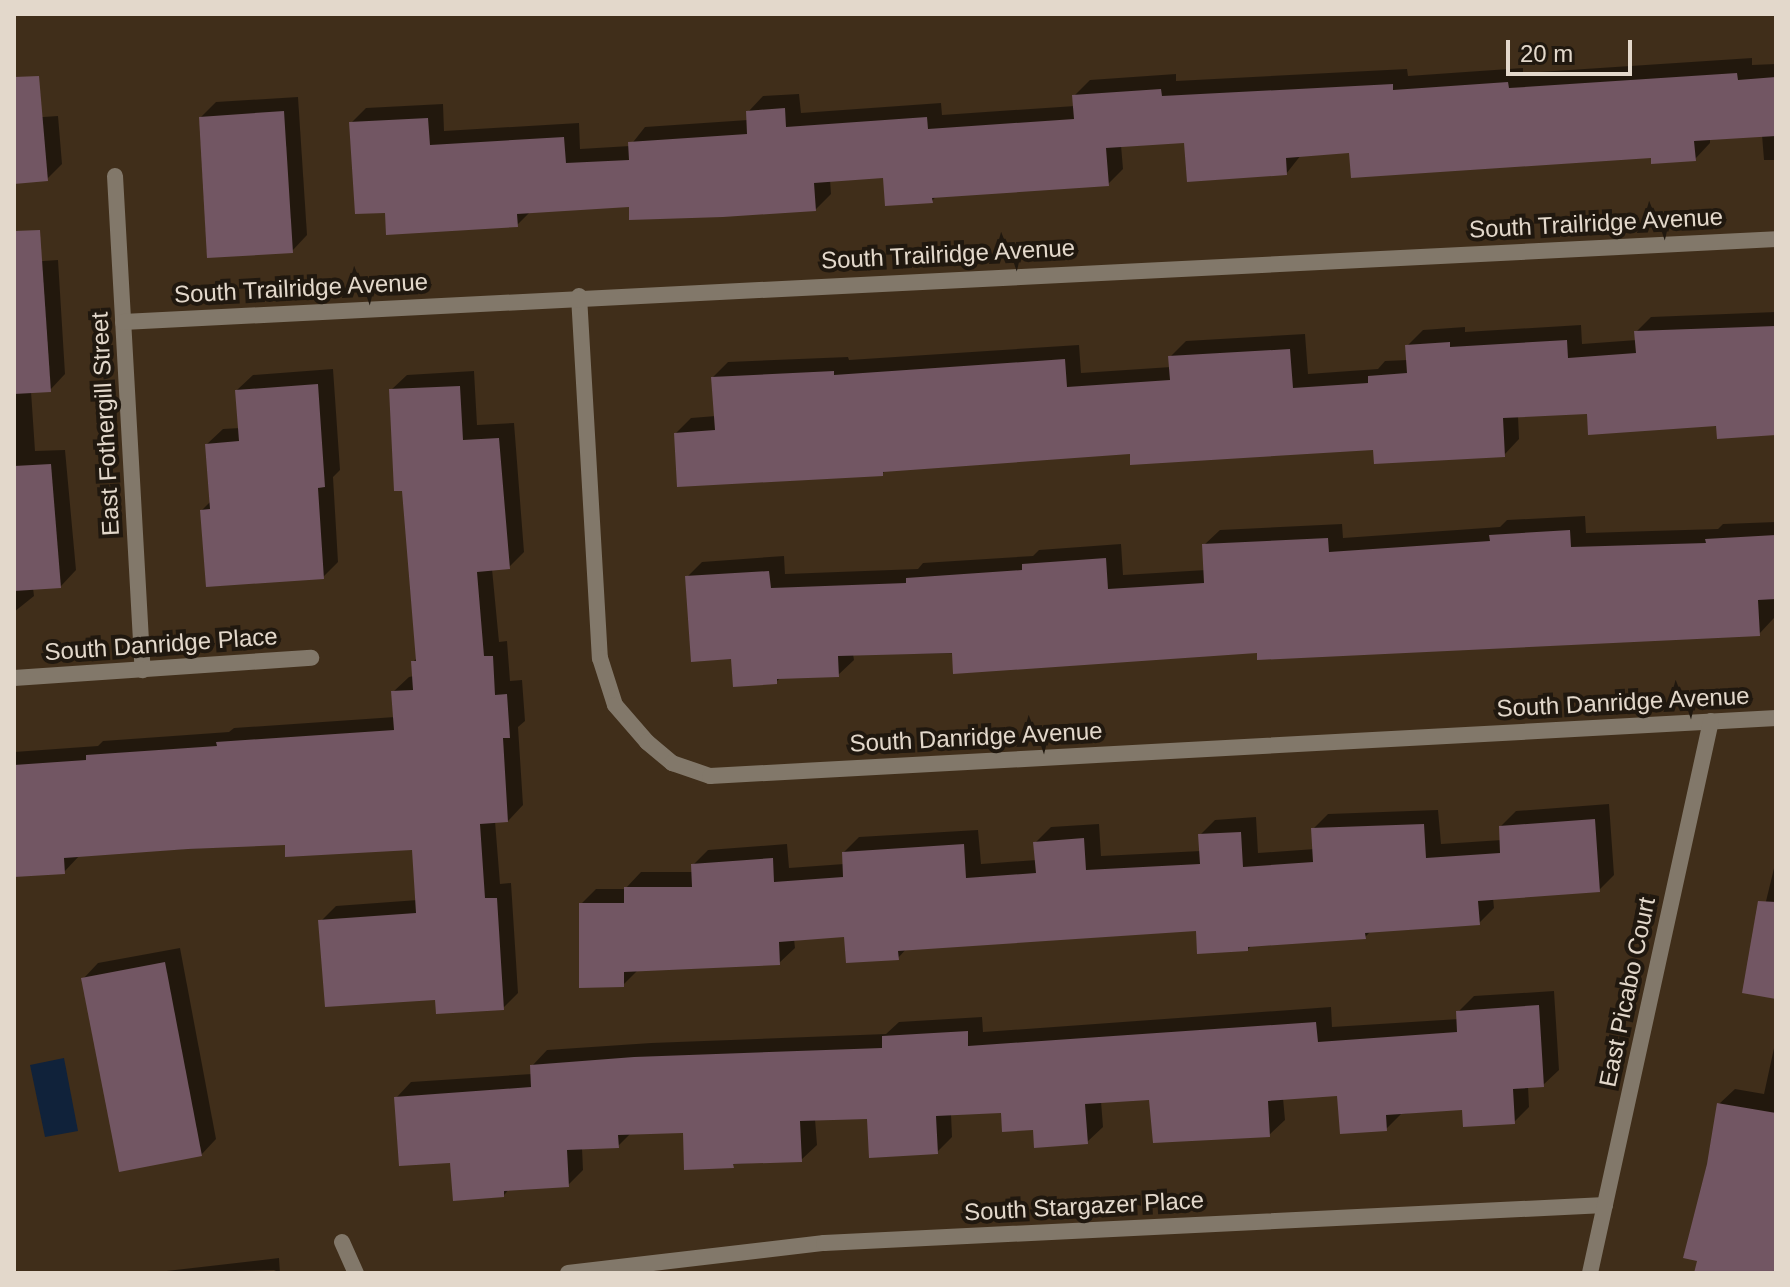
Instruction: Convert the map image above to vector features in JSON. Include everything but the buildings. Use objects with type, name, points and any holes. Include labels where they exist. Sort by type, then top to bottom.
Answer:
[{"type":"street","name":"East Fothergill Street","points":[[115,176],[143,670]]},
{"type":"street","name":"South Trailridge Avenue","points":[[123,322],[579,296],[1776,239]]},
{"type":"street","name":"South Danridge Avenue","points":[[579,296],[600,658],[615,705],[647,742],[672,763],[710,776],[1776,718]]},
{"type":"street","name":"South Danridge Place","points":[[14,678],[311,658]]},
{"type":"street","name":"East Picabo Court","points":[[1590,1273],[1711,721]]},
{"type":"street","name":"South Stargazer Place","points":[[568,1273],[824,1243],[1605,1205]]},
{"type":"street","points":[[342,1242],[356,1273]]},
{"type":"water","points":[[64,1058],[78,1131],[45,1137],[30,1065]]}]
